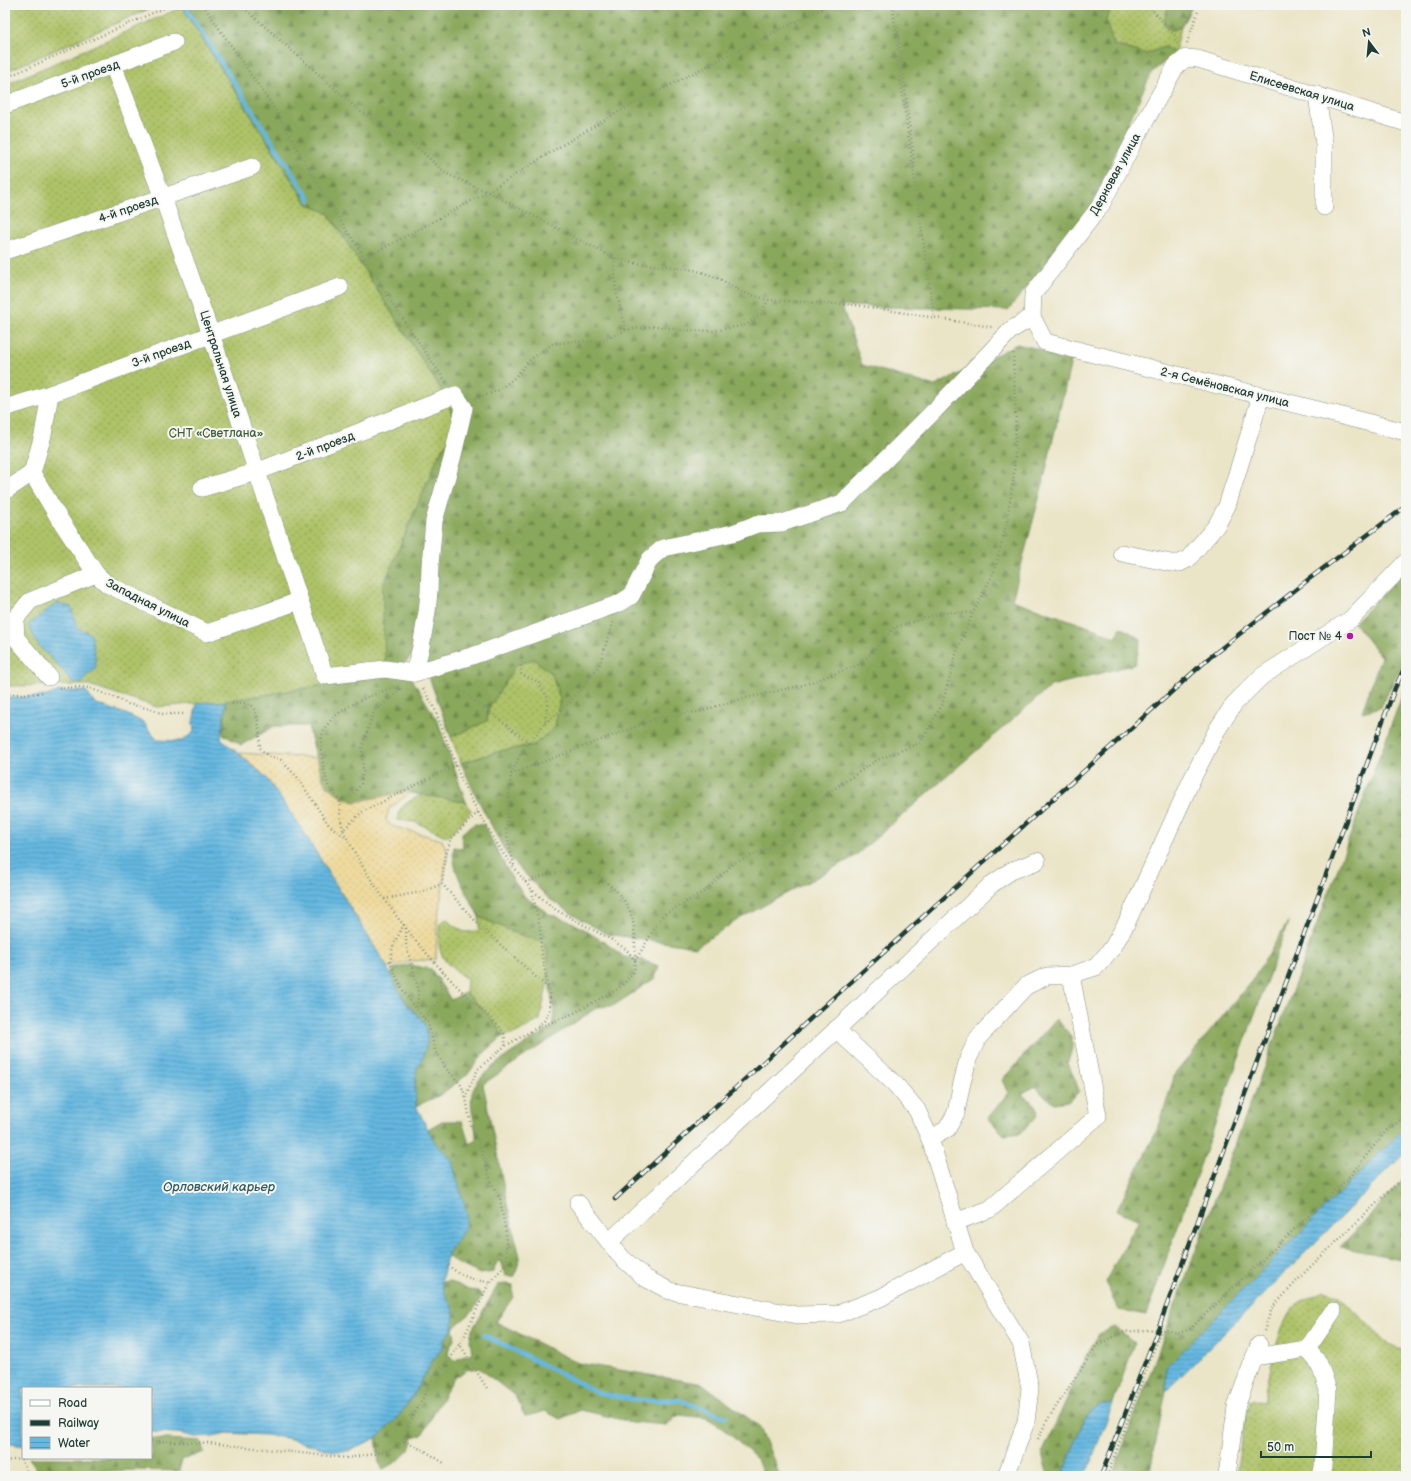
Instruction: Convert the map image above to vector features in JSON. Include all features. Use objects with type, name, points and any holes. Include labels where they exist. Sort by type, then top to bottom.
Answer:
[{"type":"street","name":"5-й проезд","points":[[5,105],[174,42]]},
{"type":"street","name":"Елисеевская улица","points":[[1189,57],[1406,123]]},
{"type":"street","name":"Дерновая улица","points":[[1045,342],[1032,317],[1033,294],[1101,206],[1134,141],[1176,66],[1189,57]]},
{"type":"street","name":"Центральная улица","points":[[113,65],[163,198],[211,334],[325,676],[385,668],[421,671]]},
{"type":"street","points":[[1317,96],[1324,144],[1324,207]]},
{"type":"street","name":"4-й проезд","points":[[5,251],[252,167]]},
{"type":"street","name":"3-й проезд","points":[[5,408],[50,394],[340,287]]},
{"type":"street","points":[[455,401],[452,459],[434,521],[428,605],[421,647],[421,671],[472,656],[620,603],[631,596],[650,558],[663,548],[733,533],[757,524],[782,522],[842,503],[935,410],[1011,330],[1032,317]]},
{"type":"street","name":"2-я Семёновская улица","points":[[1045,342],[1406,432]]},
{"type":"street","points":[[5,491],[32,473],[43,435],[50,394]]},
{"type":"street","points":[[1122,552],[1180,563],[1188,559],[1216,526],[1227,506],[1261,396]]},
{"type":"street","name":"2-й проезд","points":[[202,488],[256,472],[455,401]]},
{"type":"street","name":"Западная улица","points":[[32,473],[57,515],[96,574],[108,584],[207,633],[299,601]]},
{"type":"street","points":[[1227,506],[1228,525]]},
{"type":"street","points":[[930,1139],[947,1129],[956,1113],[968,1059],[978,1038],[1026,986],[1047,976],[1071,975],[1096,967],[1113,947],[1127,922],[1192,779],[1217,730],[1234,704],[1262,676],[1351,619],[1406,562]]},
{"type":"street","points":[[50,686],[16,638],[15,619],[30,601],[96,574]]},
{"type":"street","points":[[610,1242],[992,884],[1011,871],[1037,861]]},
{"type":"street","points":[[955,1222],[990,1209],[1098,1116],[1071,975]]},
{"type":"street","points":[[836,1029],[895,1084],[917,1110],[930,1139],[965,1252],[1021,1343],[1030,1388],[1026,1422],[1006,1475]]},
{"type":"street","points":[[578,1203],[622,1258],[645,1278],[670,1291],[797,1315],[838,1314],[880,1298],[965,1252]]},
{"type":"street","points":[[1227,1476],[1236,1407],[1257,1351],[1274,1353],[1308,1349],[1333,1311]]},
{"type":"street","points":[[1308,1349],[1319,1363],[1328,1390],[1323,1467],[1321,1476]]},
{"type":"path","points":[[5,78],[171,5]]},
{"type":"path","points":[[203,5],[274,108],[327,200],[455,401],[477,398],[499,390],[515,377],[530,360],[552,344],[575,341],[599,342],[626,330],[656,326],[681,330],[713,331],[746,325],[761,314],[768,300]]},
{"type":"path","points":[[241,5],[362,113],[415,145],[445,173],[488,192],[614,258],[634,263],[684,268],[702,272],[720,279],[742,292],[768,300],[856,305],[1011,330],[1015,417],[1014,475],[1006,525],[995,570],[973,613],[957,651],[942,705],[920,742],[877,760],[831,791],[807,815],[790,839],[734,863],[705,891],[663,916],[635,961]]},
{"type":"path","points":[[365,258],[488,192],[554,150],[620,111],[829,5]]},
{"type":"path","points":[[894,5],[934,318]]},
{"type":"path","points":[[1148,5],[1175,36],[1179,49],[1189,57],[1198,11]]},
{"type":"path","points":[[614,258],[616,292],[626,330]]},
{"type":"path","points":[[514,868],[506,831],[510,774],[520,755],[545,723],[569,703],[599,666],[620,603]]},
{"type":"path","points":[[510,774],[664,716],[697,712],[738,700],[803,685],[861,664],[895,627],[944,612],[973,613]]},
{"type":"path","points":[[526,649],[521,654],[521,674],[538,682],[548,698],[545,723]]},
{"type":"path","points":[[421,671],[448,746],[478,812],[514,868],[532,890],[561,913],[612,940],[627,950],[635,961]]},
{"type":"path","points":[[421,671],[488,710],[529,743]]},
{"type":"path","points":[[340,802],[355,792],[360,784],[363,772],[362,749],[372,716],[376,710],[397,693],[403,685],[376,693],[357,702],[330,722],[323,733],[321,749],[328,787],[340,802],[340,815],[343,830],[384,899],[443,972],[491,1018],[504,1035],[506,1046]]},
{"type":"path","points":[[5,694],[32,694],[50,686],[82,687],[118,698],[128,704],[151,709],[163,714],[184,714]]},
{"type":"path","points":[[232,704],[245,703],[252,706],[258,718],[260,748],[267,755],[281,760],[297,777],[329,825],[348,840]]},
{"type":"path","points":[[343,830],[362,812],[456,765]]},
{"type":"path","points":[[478,812],[451,839],[444,860],[442,884],[478,924],[549,989]]},
{"type":"path","points":[[466,1097],[478,1069],[506,1046],[536,1029],[572,1014],[618,989],[634,971],[635,930],[628,905],[617,890],[592,871],[564,871],[525,882]]},
{"type":"path","points":[[384,899],[421,892],[442,884]]},
{"type":"path","points":[[532,890],[540,928],[550,998],[549,1010],[545,1020],[536,1029]]},
{"type":"path","points":[[152,1441],[209,1444],[347,1458],[389,1450],[404,1441],[406,1430],[433,1378],[450,1359],[459,1342],[465,1335],[490,1282],[506,1264],[506,1234],[500,1199],[490,1179],[480,1145],[471,1127],[466,1097],[461,1085],[445,1067],[435,1050],[428,1023],[402,989],[390,962],[393,946],[404,924]]},
{"type":"path","points":[[406,927],[406,943],[416,979],[418,996],[416,1008]]},
{"type":"path","points":[[424,1018],[441,999],[442,991],[440,982],[443,972]]},
{"type":"path","points":[[1036,1442],[1046,1422],[1097,1344],[1123,1332],[1161,1330],[1180,1334],[1190,1329],[1349,1177],[1386,1131],[1406,1116]]},
{"type":"path","points":[[1257,1351],[1272,1308],[1307,1270],[1406,1175]]},
{"type":"path","points":[[448,1266],[465,1276],[478,1281],[490,1282]]},
{"type":"path","points":[[1107,1476],[1161,1330]]},
{"type":"path","points":[[459,1342],[488,1390]]},
{"type":"path","points":[[404,1441],[425,1451],[444,1463]]},
{"type":"path","points":[[5,1461],[22,1459],[29,1476]]},
{"type":"green space","points":[[5,5],[158,5],[5,72]]},
{"type":"green space","points":[[181,5],[1112,5],[1106,20],[1114,45],[1146,54],[1164,47],[1175,53],[1152,72],[1089,212],[1008,310],[842,306],[862,365],[935,386],[1017,344],[1072,357],[1042,487],[1012,600],[1095,629],[1116,638],[1121,627],[1141,639],[1135,664],[1051,686],[854,857],[739,919],[696,947],[607,934],[580,919],[548,898],[507,855],[476,796],[461,763],[500,751],[534,745],[555,727],[560,699],[552,674],[534,659],[516,665],[488,710],[487,721],[451,737],[419,650],[403,664],[438,722],[466,802],[404,792],[355,802],[345,799],[328,787],[323,781],[308,726],[275,726],[241,745],[223,734],[226,701],[386,675],[383,586],[439,454],[457,429],[447,399],[328,213],[307,204]]},
{"type":"green space","points":[[1112,5],[1168,5],[1164,24],[1171,30],[1181,27],[1175,53],[1164,47],[1146,54],[1114,45],[1106,20]]},
{"type":"green space","points":[[1168,5],[1193,5],[1181,27],[1171,30],[1164,24]]},
{"type":"green space","name":"СНТ «Светлана»","points":[[182,7],[307,203],[328,213],[447,399],[457,430],[439,454],[383,586],[386,675],[226,701],[157,707],[89,685],[5,686],[5,85]]},
{"type":"green space","points":[[1406,570],[1406,656],[1381,707],[1362,712],[1381,657],[1354,623]]},
{"type":"green space","points":[[534,659],[552,674],[560,699],[555,727],[534,745],[500,751],[461,763],[451,737],[487,721],[488,710],[516,664]]},
{"type":"green space","points":[[1406,685],[1406,1127],[1166,1367],[1166,1391],[1149,1476],[1112,1476]]},
{"type":"green space","points":[[423,794],[466,802],[471,811],[448,837],[415,822],[397,820],[400,810],[406,804]]},
{"type":"green space","points":[[474,824],[484,825],[511,877],[525,897],[549,914],[572,922],[607,944],[624,957],[642,960],[659,966],[655,978],[613,1006],[598,1007],[483,1084],[508,1208],[520,1257],[515,1276],[506,1276],[501,1261],[497,1262],[493,1272],[480,1274],[457,1263],[447,1256],[451,1158],[435,1143],[428,1129],[442,1121],[462,1121],[469,1144],[476,1141],[471,1100],[476,1085],[483,1075],[506,1057],[552,1028],[554,1013],[549,982],[548,951],[542,942],[518,934],[479,917],[457,873],[453,855],[454,847],[463,849],[462,833]]},
{"type":"green space","points":[[479,917],[518,934],[542,941],[546,950],[549,970],[540,1020],[516,1033],[503,1036],[491,1018],[466,992],[467,979],[451,967],[442,956],[439,942],[440,923],[447,919],[465,932],[469,932],[479,930]]},
{"type":"green space","points":[[1288,922],[1146,1315],[1119,1310],[1105,1282],[1139,1220],[1117,1210],[1159,1126],[1175,1074],[1254,978]]},
{"type":"green space","points":[[409,965],[431,969],[451,1000],[466,992],[491,1018],[503,1036],[483,1054],[468,1074],[440,1095],[416,1106],[415,1088],[417,1068],[423,1057],[422,1019],[404,998],[391,974],[394,969]]},
{"type":"green space","points":[[1056,1019],[1069,1034],[1071,1039],[1072,1049],[1067,1063],[1079,1091],[1070,1101],[1054,1103],[1041,1093],[1036,1086],[1021,1094],[1036,1105],[1038,1115],[1021,1133],[1004,1135],[988,1118],[1008,1093],[1002,1080]]},
{"type":"green space","points":[[1406,1177],[1406,1260],[1340,1247]]},
{"type":"green space","points":[[449,1281],[469,1290],[478,1291],[482,1296],[473,1311],[453,1328],[455,1338],[449,1348],[448,1355],[455,1361],[462,1356],[472,1353],[470,1340],[472,1330],[498,1285],[513,1285],[513,1297],[496,1322],[578,1363],[703,1384],[760,1427],[780,1476],[763,1475],[757,1459],[724,1429],[707,1418],[679,1415],[666,1425],[631,1422],[581,1410],[560,1419],[545,1411],[525,1416],[515,1396],[479,1368],[466,1370],[453,1379],[422,1435],[413,1438],[409,1450],[399,1460],[383,1469],[379,1463],[376,1437],[398,1417],[416,1391],[431,1363],[443,1347],[444,1340],[448,1334],[454,1315],[451,1304],[445,1294],[441,1282]]},
{"type":"green space","points":[[1325,1291],[1339,1296],[1387,1343],[1406,1352],[1406,1476],[1236,1476],[1243,1428],[1251,1400],[1264,1402],[1275,1351],[1284,1323],[1289,1313],[1295,1306],[1306,1299]]},
{"type":"green space","points":[[1115,1327],[1135,1343],[1113,1403],[1097,1405],[1085,1418],[1064,1471],[1065,1476],[1048,1476],[1042,1454],[1087,1354],[1099,1334]]},
{"type":"green space","points":[[152,1438],[201,1441],[204,1452],[182,1460],[179,1471],[134,1470],[87,1472],[37,1469],[30,1459],[152,1459]]},
{"type":"sand","points":[[239,753],[317,758],[323,781],[328,787],[345,799],[355,802],[404,792],[411,792],[389,809],[386,820],[391,826],[442,840],[448,853],[437,922],[436,959],[413,961],[387,967],[298,823],[265,776]]},
{"type":"water","points":[[57,603],[71,607],[78,628],[91,634],[96,662],[95,670],[87,675],[82,683],[72,683],[65,673],[38,645],[28,625]]},
{"type":"water","name":"Орловский карьер","points":[[60,691],[86,691],[94,703],[126,714],[143,722],[157,740],[182,741],[194,732],[193,722],[197,703],[226,701],[221,739],[265,776],[298,823],[387,967],[397,988],[409,1007],[422,1019],[427,1029],[427,1042],[423,1057],[417,1068],[415,1088],[416,1106],[435,1143],[451,1158],[467,1214],[464,1230],[448,1253],[441,1282],[445,1294],[451,1304],[454,1315],[453,1328],[444,1340],[443,1347],[431,1363],[416,1391],[398,1417],[379,1436],[348,1451],[332,1451],[287,1438],[266,1435],[227,1433],[213,1436],[195,1437],[178,1433],[152,1432],[152,1387],[22,1387],[22,1446],[5,1443],[5,698],[46,696]]},
{"type":"water","points":[[1406,1127],[1406,1152],[1166,1391],[1166,1367]]},
{"type":"water","points":[[1113,1403],[1088,1469],[1081,1476],[1065,1476],[1064,1471],[1085,1418],[1097,1405]]},
{"type":"waterway","points":[[184,5],[310,200]]},
{"type":"waterway","points":[[484,1335],[601,1394],[638,1400],[679,1400],[726,1417]]},
{"type":"railway","points":[[615,1199],[821,1009],[1209,658],[1309,579],[1406,506]]},
{"type":"railway","points":[[1101,1476],[1158,1329],[1395,688],[1406,664]]},
{"type":"place","name":"Пост № 4","points":[[1350,636]]}]
